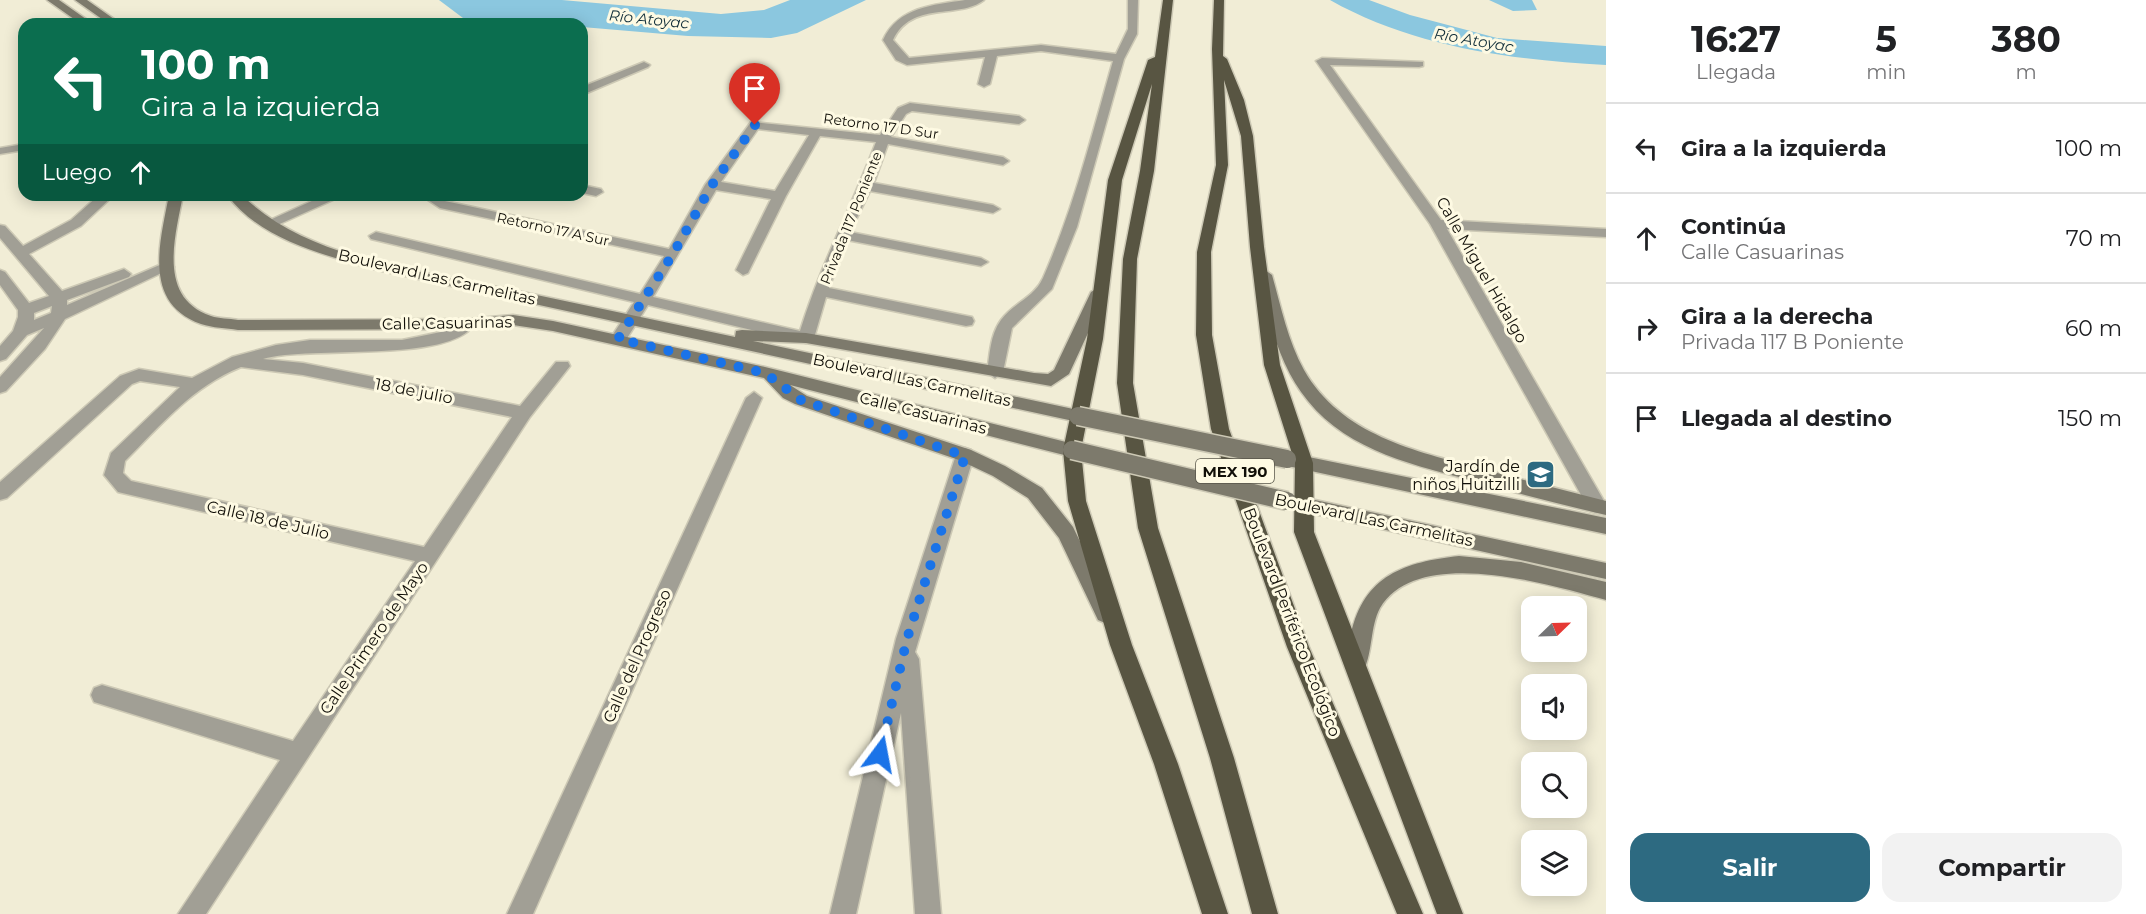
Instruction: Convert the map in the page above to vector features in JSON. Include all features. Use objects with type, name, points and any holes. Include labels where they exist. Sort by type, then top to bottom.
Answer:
[{"type":"highway","points":[[1168,0],[1161,44],[1155,116],[1130,259],[1125,383],[1148,528],[1222,758],[1265,914]]},
{"type":"highway","name":"Boulevard Periférico Ecológico","points":[[1219,0],[1217,49],[1222,165],[1204,252],[1204,335],[1220,429],[1298,647],[1410,914]]},
{"type":"highway","points":[[1161,44],[1149,70],[1115,180],[1107,253],[1099,292],[1095,339],[1072,450],[1077,501],[1121,645],[1166,764],[1215,914]]},
{"type":"highway","points":[[1217,49],[1233,85],[1247,136],[1257,247],[1272,364],[1295,461],[1295,503],[1304,532],[1356,663],[1450,914]]},
{"type":"main road","points":[[52,0],[79,18]]},
{"type":"main road","points":[[80,0],[107,18]]},
{"type":"main road","name":"Calle Casuarinas","points":[[175,201],[166,263],[168,291],[183,308],[205,320],[238,325],[272,326],[467,324],[513,321],[618,339],[1072,450]]},
{"type":"main road","name":"Boulevard Las Carmelitas","points":[[240,201],[253,215],[303,242],[378,266],[1606,526]]},
{"type":"main road","points":[[1257,247],[1285,348],[1298,375],[1315,399],[1347,428],[1399,454],[1602,507]]},
{"type":"main road","points":[[694,333],[806,338],[1034,379],[1051,380],[1061,374],[1099,292]]},
{"type":"main road","points":[[770,375],[789,394],[801,400],[965,456],[999,471],[1035,493],[1065,533],[1121,645]]},
{"type":"main road","name":"Boulevard Las Carmelitas","points":[[1072,450],[1295,503],[1606,571]]},
{"type":"main road","points":[[1356,663],[1367,617],[1378,594],[1405,577],[1438,567],[1468,564],[1506,567],[1606,591]]},
{"type":"street","points":[[979,0],[909,15],[890,34],[888,40],[900,58],[907,62],[1041,48],[1119,58]]},
{"type":"street","points":[[994,372],[1008,321],[1030,306],[1048,284],[1079,203],[1119,58],[1126,51],[1134,23],[1130,8],[1133,0]]},
{"type":"street","points":[[984,84],[992,53]]},
{"type":"street","name":"Calle Miguel Hidalgo","points":[[1419,64],[1322,61],[1437,224],[1602,507]]},
{"type":"street","points":[[588,88],[644,65]]},
{"type":"street","name":"Privada 117 Poniente","points":[[806,338],[820,291],[842,235],[866,186],[882,139],[902,111],[910,106],[1019,120]]},
{"type":"street","name":"Retorno 17 D Sur","points":[[712,185],[755,125],[882,139],[1003,160]]},
{"type":"street","points":[[743,270],[779,196],[817,131]]},
{"type":"street","points":[[0,151],[18,148]]},
{"type":"street","points":[[618,339],[673,254],[712,185],[779,196]]},
{"type":"street","points":[[866,186],[993,209]]},
{"type":"street","points":[[588,190],[596,192]]},
{"type":"street","points":[[21,253],[76,223],[100,201]]},
{"type":"street","points":[[268,224],[323,201]]},
{"type":"street","name":"Retorno 17 A Sur","points":[[438,201],[440,204],[673,254]]},
{"type":"street","points":[[1437,224],[1606,233]]},
{"type":"street","points":[[0,230],[21,253],[60,306]]},
{"type":"street","points":[[842,235],[981,262]]},
{"type":"street","points":[[376,236],[806,338]]},
{"type":"street","points":[[0,355],[23,331],[60,306],[166,263]]},
{"type":"street","points":[[0,275],[8,297],[26,310],[60,306]]},
{"type":"street","points":[[820,291],[966,321]]},
{"type":"street","points":[[0,387],[51,330],[60,306]]},
{"type":"street","points":[[23,331],[27,324],[26,310]]},
{"type":"street","points":[[0,493],[126,380],[139,375],[195,384],[239,362],[262,354],[295,347],[396,346],[423,342],[457,331],[467,324]]},
{"type":"street","name":"18 de julio","points":[[239,362],[303,369],[524,413]]},
{"type":"street","name":"Calle Primero de Mayo","points":[[191,914],[524,413],[562,366]]},
{"type":"street","name":"Calle 18 de Julio","points":[[195,384],[117,458],[113,475],[125,487],[429,556]]},
{"type":"street","name":"Calle del Progreso","points":[[520,914],[754,398]]},
{"type":"street","points":[[843,914],[907,639],[965,456]]},
{"type":"street","points":[[907,639],[928,914]]},
{"type":"street","points":[[102,694],[297,754]]},
{"type":"water","name":"Río Atoyac","points":[[439,0],[562,0],[721,14],[764,10],[790,0],[866,0],[797,33],[771,38],[688,36],[588,28],[588,18],[463,18]]},
{"type":"water","name":"Río Atoyac","points":[[1330,0],[1369,0],[1410,15],[1497,38],[1606,46],[1606,65],[1499,55],[1429,40],[1362,16]]},
{"type":"water","points":[[1489,0],[1532,0],[1537,10],[1513,11]]},
{"type":"place","name":"Jardín de niños Huitzilli","points":[[1541,475]]},
{"type":"route","points":[[755,125],[712,185],[673,254],[618,339],[765,373],[789,394],[801,400],[965,456],[907,639],[880,754]]}]
